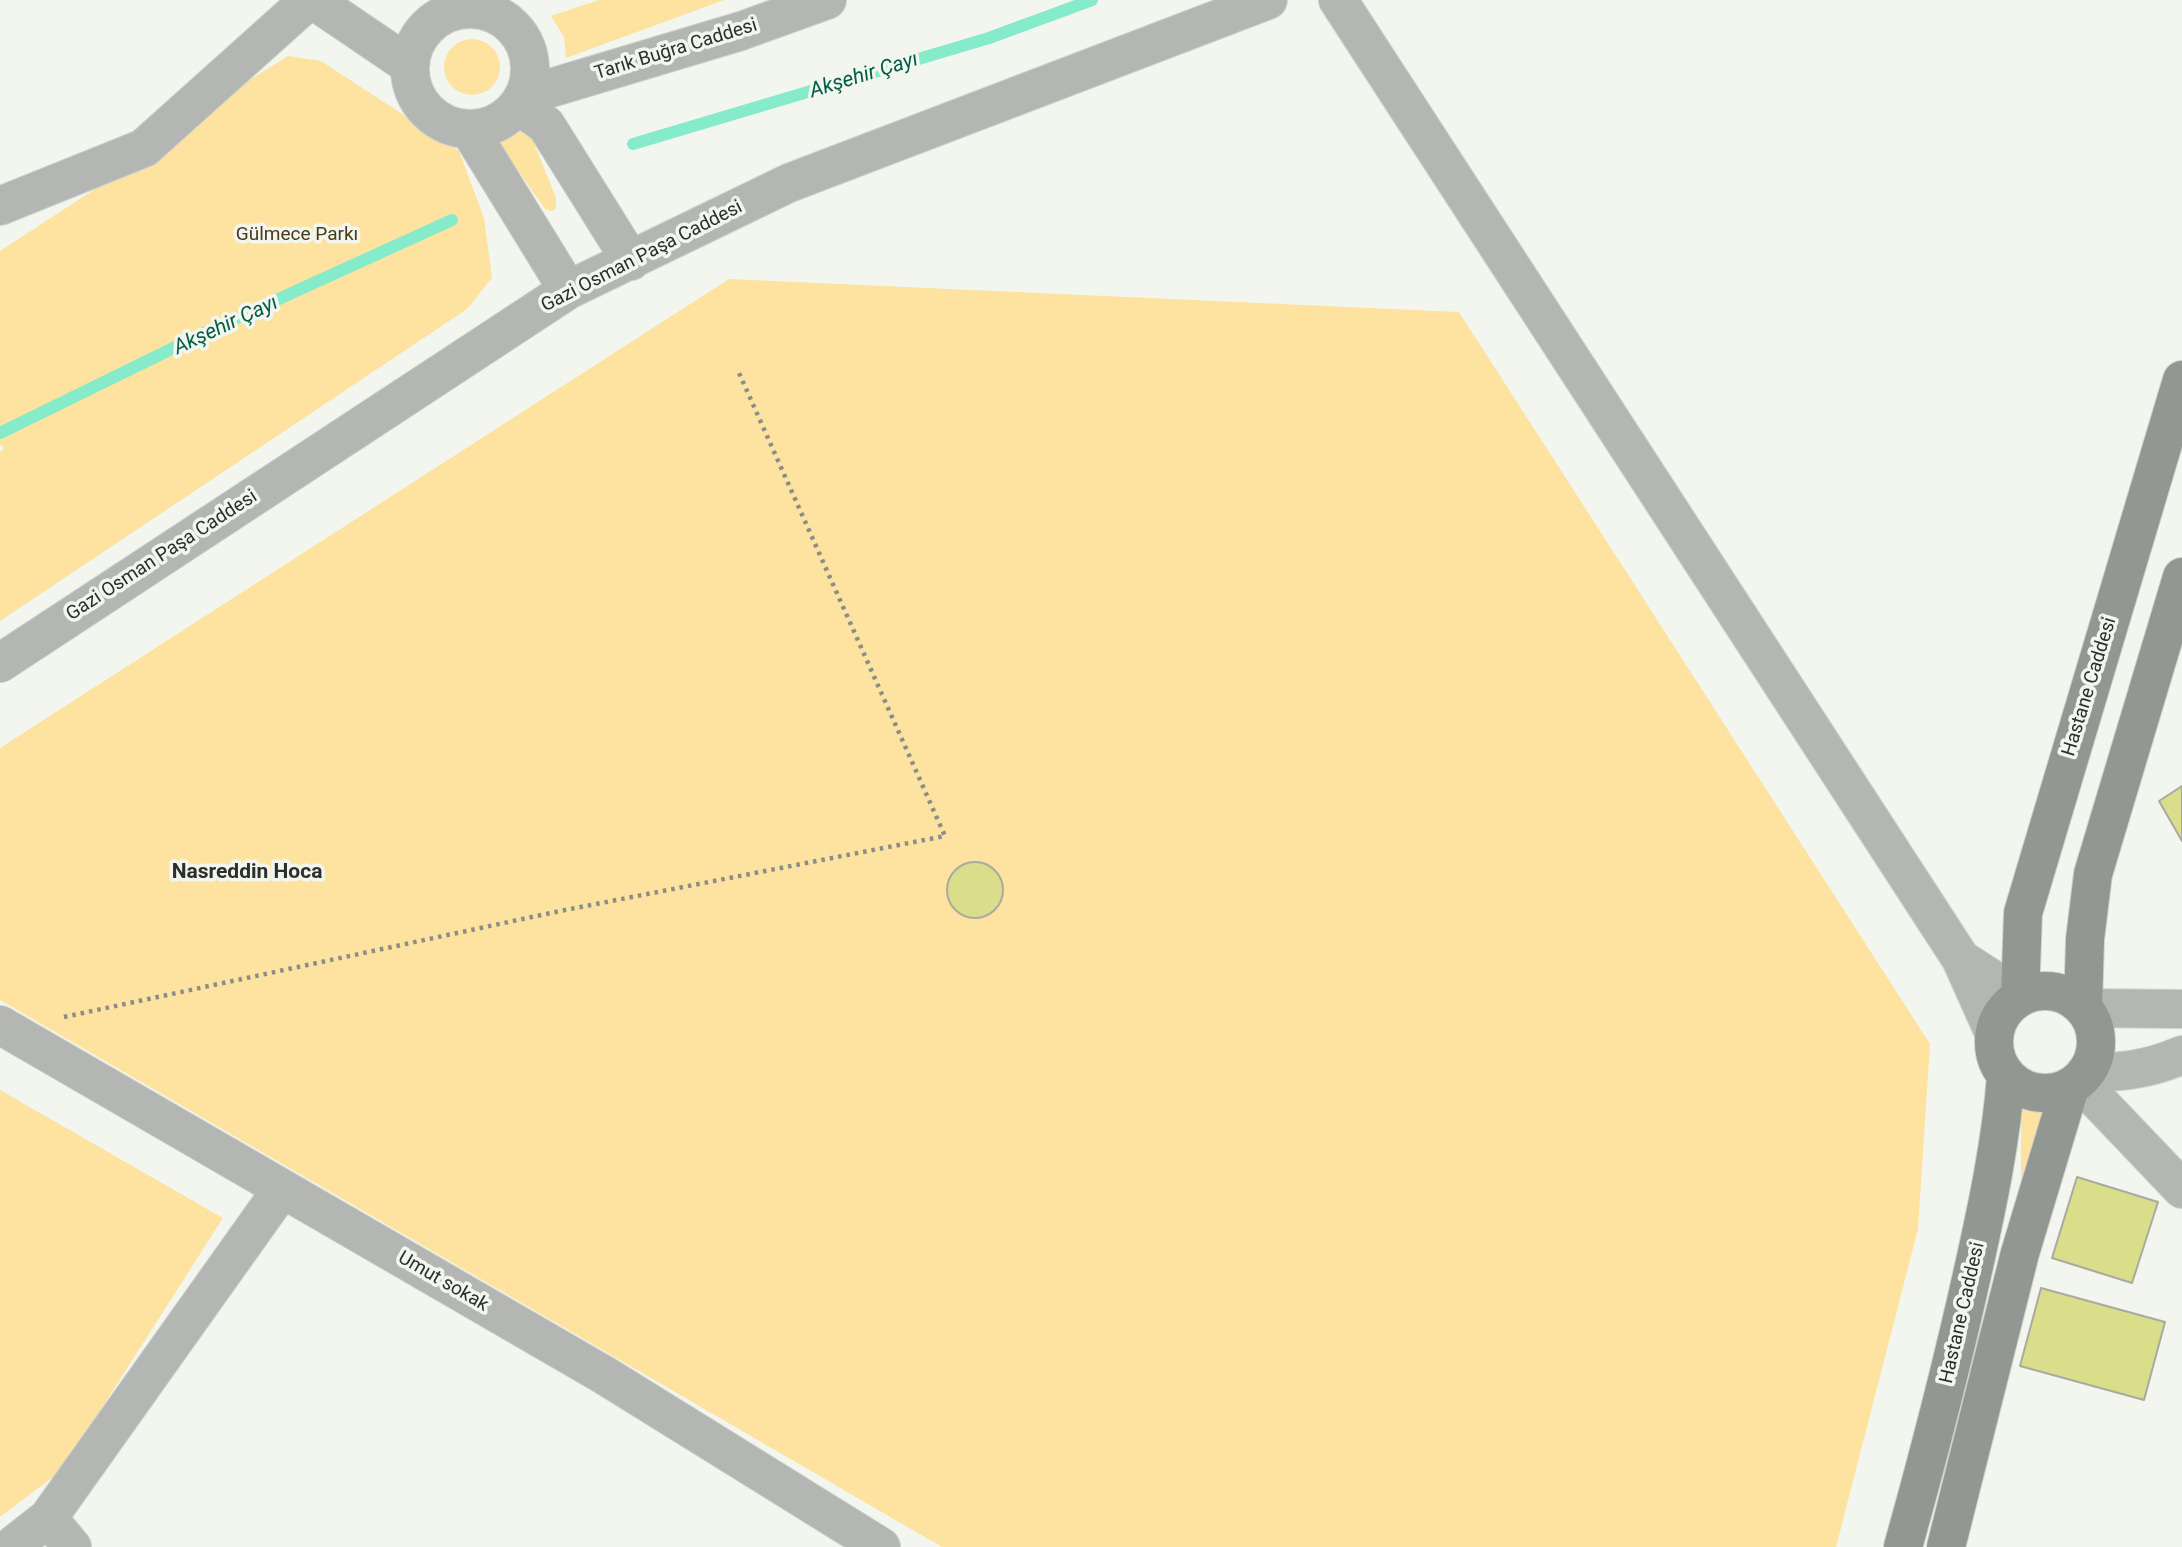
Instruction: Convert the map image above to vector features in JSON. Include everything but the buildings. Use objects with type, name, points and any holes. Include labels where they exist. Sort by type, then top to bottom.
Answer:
[{"type":"main road","name":"Hastane Caddesi","points":[[2020,997],[2023,913],[2182,380]]},
{"type":"main road","points":[[2083,1007],[2085,939],[2094,874],[2182,577]]},
{"type":"main road","points":[[1946,1547],[2020,1253],[2078,1080],[2092,1062],[2096,1039],[2094,1028],[2083,1007],[2053,991],[2030,993],[2020,997],[2002,1012],[1994,1033],[1995,1056],[2006,1076],[2025,1090],[2047,1094],[2078,1080]]},
{"type":"main road","name":"Hastane Caddesi","points":[[1903,1547],[1941,1411],[1974,1265],[2003,1117],[2006,1076]]},
{"type":"street","points":[[0,206],[145,148],[311,0],[409,65]]},
{"type":"street","points":[[453,7],[496,14],[520,35],[528,49],[531,65],[521,101],[497,123],[469,129],[450,126],[433,117],[420,103],[412,85],[409,65],[421,33],[433,20],[453,7],[501,0]]},
{"type":"street","name":"Tarık Buğra Caddesi","points":[[521,101],[741,31],[827,0]]},
{"type":"street","name":"Gazi Osman Paşa Caddesi","points":[[0,663],[568,290],[789,183],[1268,0]]},
{"type":"street","points":[[1338,0],[1961,959],[1994,1033]]},
{"type":"street","points":[[521,101],[546,125],[631,261]]},
{"type":"street","points":[[469,129],[568,290]]},
{"type":"street","points":[[1961,959],[2020,997]]},
{"type":"street","points":[[2083,1007],[2182,1009]]},
{"type":"street","name":"Umut sokak","points":[[9,1030],[604,1375],[868,1544]]},
{"type":"street","points":[[2078,1080],[2158,1065],[2182,1055]]},
{"type":"street","points":[[2078,1080],[2182,1189]]},
{"type":"street","points":[[10,1547],[60,1533],[282,1189]]},
{"type":"path","points":[[9,1030],[67,1015],[560,911],[945,836],[739,373]]},
{"type":"green space","points":[[599,0],[724,0],[566,58],[564,37],[551,16]]},
{"type":"green space","points":[[472,39],[483,41],[492,47],[498,56],[498,78],[492,87],[483,93],[472,95],[461,93],[452,87],[446,78],[444,67],[446,56],[452,47],[461,41]]},
{"type":"green space","name":"Gülmece Parkı","points":[[288,56],[321,61],[459,151],[484,218],[492,278],[467,309],[0,621],[0,452],[4,449],[0,444],[0,251],[132,165],[211,104]]},
{"type":"green space","points":[[528,128],[556,198],[556,208],[552,211],[545,209],[498,142]]},
{"type":"green space","points":[[729,279],[1459,312],[1930,1044],[1918,1229],[1836,1547],[942,1547],[0,1000],[0,748]]},
{"type":"green space","points":[[0,1090],[223,1218],[62,1470],[0,1517]]},
{"type":"green space","points":[[2021,1106],[2048,1114],[2021,1182]]},
{"type":"waterway","name":"Akşehir Çayı","points":[[633,144],[989,38],[1092,0]]},
{"type":"waterway","name":"Akşehir Çayı","points":[[0,433],[204,333],[452,220]]},
{"type":"district","name":"Nasreddin Hoca","points":[[247,873]]}]
